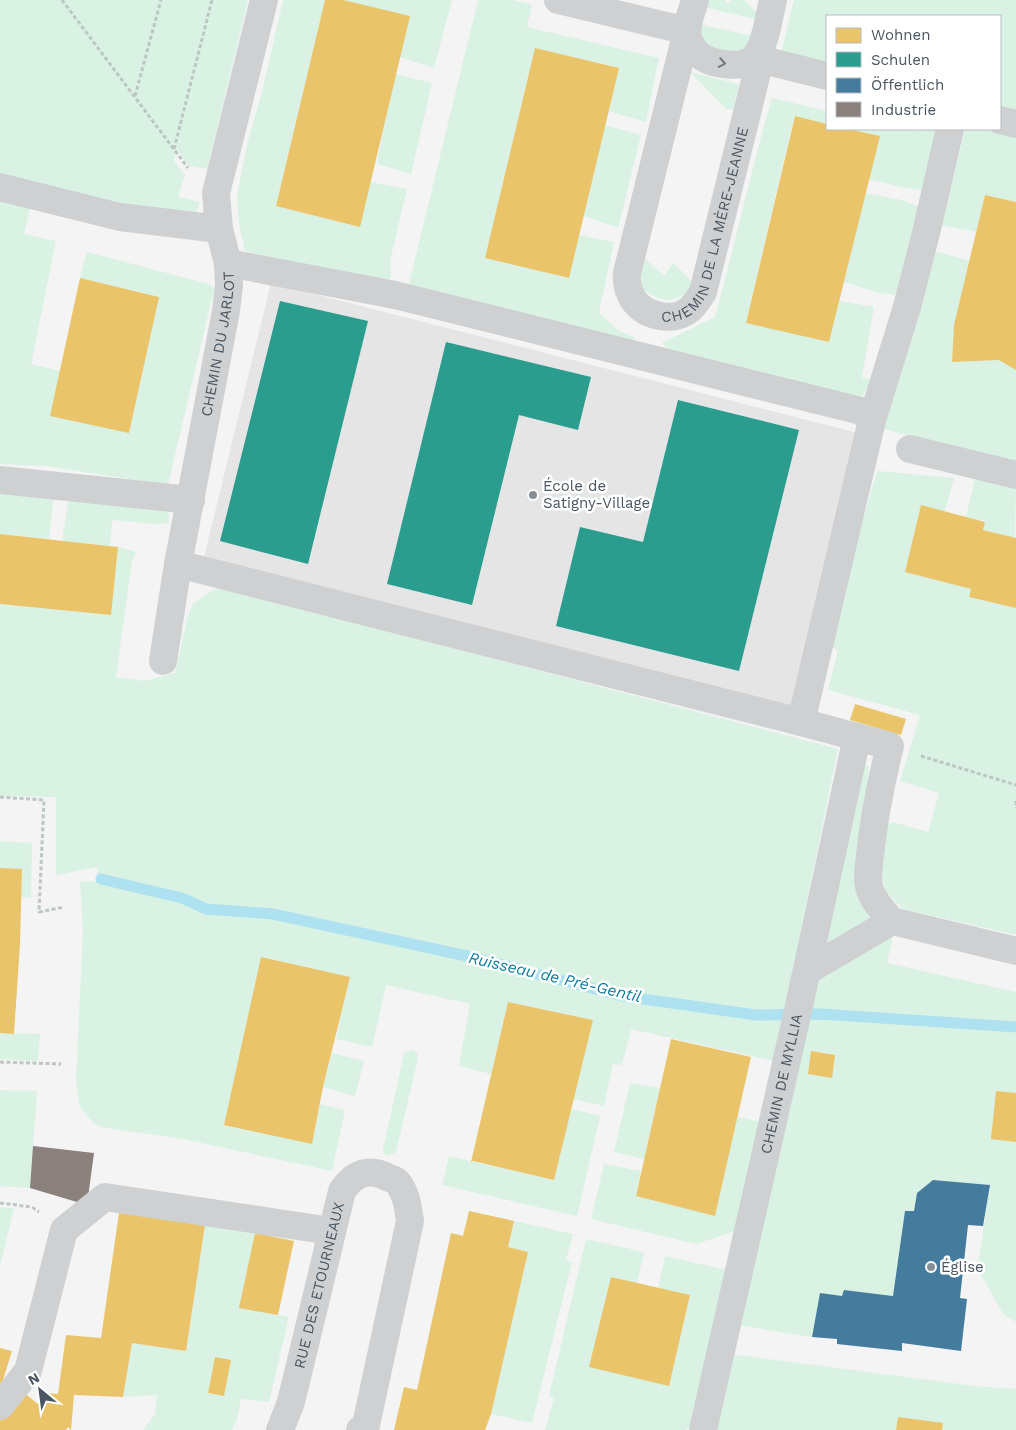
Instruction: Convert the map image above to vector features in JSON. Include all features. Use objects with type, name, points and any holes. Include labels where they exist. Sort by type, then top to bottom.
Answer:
[{"type":"street","name":"CHEMIN DU JARLOT","points":[[163,661],[178,564],[226,311],[229,285],[228,263],[219,229],[216,193],[264,0]]},
{"type":"street","points":[[558,0],[687,31],[688,39],[701,57],[715,62],[732,65],[758,59],[826,76]]},
{"type":"street","name":"CHEMIN DE LA MÈRE-JEANNE","points":[[694,0],[626,283],[634,300],[642,309],[658,316],[666,317],[688,311],[703,292],[773,0]]},
{"type":"street","points":[[1001,120],[1016,124]]},
{"type":"street","points":[[801,722],[872,420],[907,307],[950,130]]},
{"type":"street","points":[[0,187],[120,217],[219,229]]},
{"type":"street","points":[[228,263],[395,295],[861,411],[872,420]]},
{"type":"street","points":[[644,357],[658,316]]},
{"type":"street","points":[[910,449],[1016,475]]},
{"type":"street","points":[[0,480],[191,500]]},
{"type":"street","points":[[178,564],[890,746],[873,826],[868,876],[869,888],[875,900],[892,921],[1016,950]]},
{"type":"street","name":"CHEMIN DE MYLLIA","points":[[703,1430],[807,970],[857,737]]},
{"type":"street","points":[[807,970],[892,921]]},
{"type":"street","name":"RUE DES ETOURNEAUX","points":[[280,1430],[291,1402],[342,1191],[349,1180],[358,1174],[368,1172],[382,1174],[398,1182],[407,1199],[410,1221],[366,1425],[360,1430]]},
{"type":"street","points":[[0,1406],[28,1371],[64,1230],[105,1197],[331,1231]]},
{"type":"path","points":[[62,0],[199,184],[216,193]]},
{"type":"path","points":[[134,97],[161,0]]},
{"type":"path","points":[[174,149],[212,0]]},
{"type":"path","points":[[890,746],[1016,785]]},
{"type":"path","points":[[0,797],[44,800],[39,912],[64,907]]},
{"type":"path","points":[[1016,801],[1016,808]]},
{"type":"path","points":[[0,1062],[61,1064]]},
{"type":"path","points":[[0,1204],[32,1207],[64,1230]]},
{"type":"shaded area","name":"École de Satigny-Village","points":[[271,283],[862,434],[794,709],[204,557]]},
{"type":"green space","points":[[0,0],[248,0],[207,169],[189,166],[177,149],[174,161],[185,175],[178,197],[200,202],[193,219],[0,175]]},
{"type":"green space","points":[[283,0],[325,0],[276,206],[359,227],[370,182],[407,189],[390,261],[391,277],[383,284],[245,251],[239,223],[237,196],[247,145],[263,88]]},
{"type":"green space","points":[[343,0],[452,0],[434,68],[400,57]]},
{"type":"green space","points":[[478,0],[513,0],[532,4],[527,27],[659,58],[646,122],[609,111],[619,68],[535,48],[485,258],[568,278],[579,235],[614,242],[599,313],[619,331],[634,337],[635,347],[413,292],[409,284]]},
{"type":"green space","points":[[706,0],[725,0],[728,4],[732,0],[744,0],[758,14],[755,19],[703,7]]},
{"type":"green space","points":[[794,0],[1016,0],[1016,112],[1001,108],[1001,15],[826,15],[826,65],[781,53]]},
{"type":"green space","points":[[699,24],[752,36],[745,49],[733,51],[720,50],[704,42],[700,34]]},
{"type":"green space","points":[[690,72],[739,84],[733,109],[726,109]]},
{"type":"green space","points":[[396,74],[432,83],[411,174],[377,164]]},
{"type":"green space","points":[[772,98],[826,111],[826,124],[794,117],[746,322],[829,342],[839,301],[874,307],[862,378],[873,379],[858,403],[667,349],[662,343],[715,317]]},
{"type":"green space","points":[[605,125],[641,135],[618,228],[584,216]]},
{"type":"green space","points":[[852,130],[935,130],[939,146],[930,191],[906,188],[868,179],[879,136]]},
{"type":"green space","points":[[965,130],[990,130],[1016,136],[1016,202],[985,195],[976,232],[942,225]]},
{"type":"green space","points":[[865,193],[902,200],[926,210],[905,296],[880,293],[844,282]]},
{"type":"green space","points":[[0,200],[30,208],[24,234],[56,241],[31,364],[60,371],[129,433],[148,347],[156,296],[80,278],[87,252],[209,284],[214,289],[168,485],[45,466],[0,464]]},
{"type":"green space","points":[[931,250],[970,261],[953,362],[999,360],[1016,370],[1016,467],[882,428]]},
{"type":"green space","points":[[645,259],[664,276],[673,263],[695,284],[686,295],[670,300],[660,299],[645,291],[637,280]]},
{"type":"green space","points":[[877,471],[954,478],[945,511],[921,506],[905,572],[971,589],[970,597],[1016,608],[1016,935],[903,909],[886,892],[881,871],[884,826],[893,822],[928,832],[939,793],[900,781],[920,715],[828,690],[838,650],[827,645]]},
{"type":"green space","points":[[975,478],[1016,485],[1015,538],[983,530],[985,521],[966,517]]},
{"type":"green space","points":[[0,487],[54,494],[49,539],[0,534]]},
{"type":"green space","points":[[69,497],[163,508],[169,514],[169,523],[157,524],[112,520],[110,546],[62,541]]},
{"type":"green space","points":[[115,546],[136,552],[132,561],[116,677],[144,681],[175,673],[187,619],[193,603],[215,589],[232,590],[838,749],[774,1061],[631,1029],[622,1065],[613,1064],[604,1106],[573,1099],[593,1020],[508,1002],[491,1074],[459,1066],[470,1004],[386,985],[372,1047],[336,1039],[349,977],[245,1032],[224,1125],[312,1143],[320,1104],[345,1110],[332,1171],[183,1139],[101,1127],[93,1123],[80,1107],[76,1081],[83,929],[80,882],[96,881],[98,867],[56,875],[56,797],[0,796],[0,604],[111,615]]},
{"type":"green space","points":[[862,764],[869,766],[862,830],[862,906],[873,925],[819,957]]},
{"type":"green space","points":[[0,841],[32,843],[31,898],[21,897],[22,869],[0,868]]},
{"type":"green space","points":[[893,936],[887,963],[1016,992],[1016,1322],[1003,1314],[985,1281],[977,1272],[990,1185],[933,1180],[917,1193],[914,1211],[905,1212],[893,1296],[845,1290],[812,1337],[738,1325],[818,970]]},
{"type":"green space","points":[[0,1033],[40,1034],[38,1061],[0,1059]]},
{"type":"green space","points":[[412,1050],[417,1053],[418,1058],[396,1152],[389,1156],[384,1154],[383,1149],[404,1054],[406,1051]]},
{"type":"green space","points":[[332,1053],[364,1061],[355,1096],[323,1087]]},
{"type":"green space","points":[[630,1083],[660,1088],[644,1159],[614,1152]]},
{"type":"green space","points":[[0,1090],[37,1091],[30,1188],[0,1186]]},
{"type":"green space","points":[[571,1109],[600,1116],[577,1216],[442,1185],[449,1156],[554,1180]]},
{"type":"green space","points":[[737,1117],[761,1122],[736,1231],[696,1244],[591,1219],[604,1164],[641,1171],[636,1195],[715,1215]]},
{"type":"green space","points":[[0,1207],[14,1208],[0,1266]]},
{"type":"green space","points":[[514,1221],[573,1234],[566,1260],[572,1262],[532,1423],[491,1414],[528,1252],[508,1247]]},
{"type":"green space","points":[[205,1225],[255,1233],[240,1307],[289,1317],[269,1402],[241,1399],[236,1423],[232,1430],[143,1430],[155,1414],[157,1395],[123,1397],[132,1343],[186,1351]],"holes":[[[215,1357],[230,1360],[224,1396],[208,1393]]]},
{"type":"green space","points":[[586,1239],[644,1252],[637,1283],[611,1277],[590,1367],[669,1385],[690,1296],[658,1288],[665,1256],[732,1271],[698,1430],[687,1428],[686,1430],[545,1430],[554,1398],[549,1396]]},
{"type":"green space","points":[[729,1354],[975,1386],[1016,1389],[1016,1430],[715,1430]]},
{"type":"building: Wohnen","points":[[325,0],[343,0],[410,16],[360,227],[276,206]]},
{"type":"building: Wohnen","points":[[535,48],[619,68],[569,278],[485,258]]},
{"type":"building: Wohnen","points":[[795,116],[826,124],[826,130],[853,130],[880,136],[829,342],[746,323]]},
{"type":"building: Wohnen","points":[[985,195],[1016,202],[1016,370],[999,360],[952,362],[954,325]]},
{"type":"building: Wohnen","points":[[80,278],[159,297],[129,433],[50,416]]},
{"type":"building: Wohnen","points":[[921,505],[985,522],[983,530],[1016,538],[1016,608],[969,597],[971,589],[905,572]]},
{"type":"building: Wohnen","points":[[0,534],[118,547],[111,615],[0,604]]},
{"type":"building: Wohnen","points":[[855,704],[906,719],[901,735],[850,720]]},
{"type":"building: Wohnen","points":[[0,868],[22,869],[20,944],[14,1034],[0,1033]]},
{"type":"building: Wohnen","points":[[261,957],[350,977],[323,1087],[312,1144],[224,1125]]},
{"type":"building: Wohnen","points":[[508,1002],[593,1020],[554,1180],[471,1162]]},
{"type":"building: Wohnen","points":[[671,1039],[751,1057],[715,1216],[636,1196]]},
{"type":"building: Wohnen","points":[[811,1051],[835,1055],[832,1078],[808,1074]]},
{"type":"building: Wohnen","points":[[996,1091],[1016,1093],[1016,1142],[991,1139]]},
{"type":"building: Wohnen","points":[[469,1211],[514,1221],[508,1247],[528,1252],[491,1414],[485,1430],[394,1430],[404,1387],[417,1390],[451,1233],[463,1236]]},
{"type":"building: Wohnen","points":[[119,1213],[205,1225],[186,1351],[132,1343],[123,1397],[74,1395],[71,1430],[68,1427],[66,1430],[0,1430],[0,1421],[23,1392],[38,1404],[46,1393],[58,1394],[66,1335],[101,1338]]},
{"type":"building: Wohnen","points":[[255,1233],[294,1241],[278,1315],[239,1308]]},
{"type":"building: Wohnen","points":[[611,1277],[690,1295],[669,1386],[589,1367]]},
{"type":"building: Wohnen","points":[[0,1348],[12,1351],[0,1386]]},
{"type":"building: Wohnen","points":[[215,1357],[231,1360],[224,1396],[208,1393]]},
{"type":"building: Wohnen","points":[[898,1417],[943,1423],[942,1430],[896,1430]]},
{"type":"building: Schulen","points":[[280,301],[368,321],[308,564],[220,541]]},
{"type":"building: Schulen","points":[[446,342],[591,377],[578,430],[519,415],[472,605],[387,584]]},
{"type":"building: Schulen","points":[[678,400],[799,430],[739,671],[556,626],[580,527],[643,542]]},
{"type":"building: Öffentlich","points":[[933,1180],[990,1185],[983,1226],[968,1225],[960,1298],[967,1299],[961,1351],[902,1343],[902,1351],[837,1344],[837,1339],[812,1337],[820,1293],[842,1296],[844,1290],[893,1296],[905,1211],[914,1211],[917,1193]]},
{"type":"building: Industrie","points":[[33,1146],[94,1153],[87,1205],[30,1188]]},
{"type":"waterway","name":"Ruisseau de Pré-Gentil","points":[[101,879],[182,898],[206,909],[273,914],[476,958],[622,996],[756,1015],[821,1014],[1016,1027]]},
{"type":"place","name":"École de Satigny-Village","points":[[533,495]]},
{"type":"place","name":"Église","points":[[931,1267]]}]
